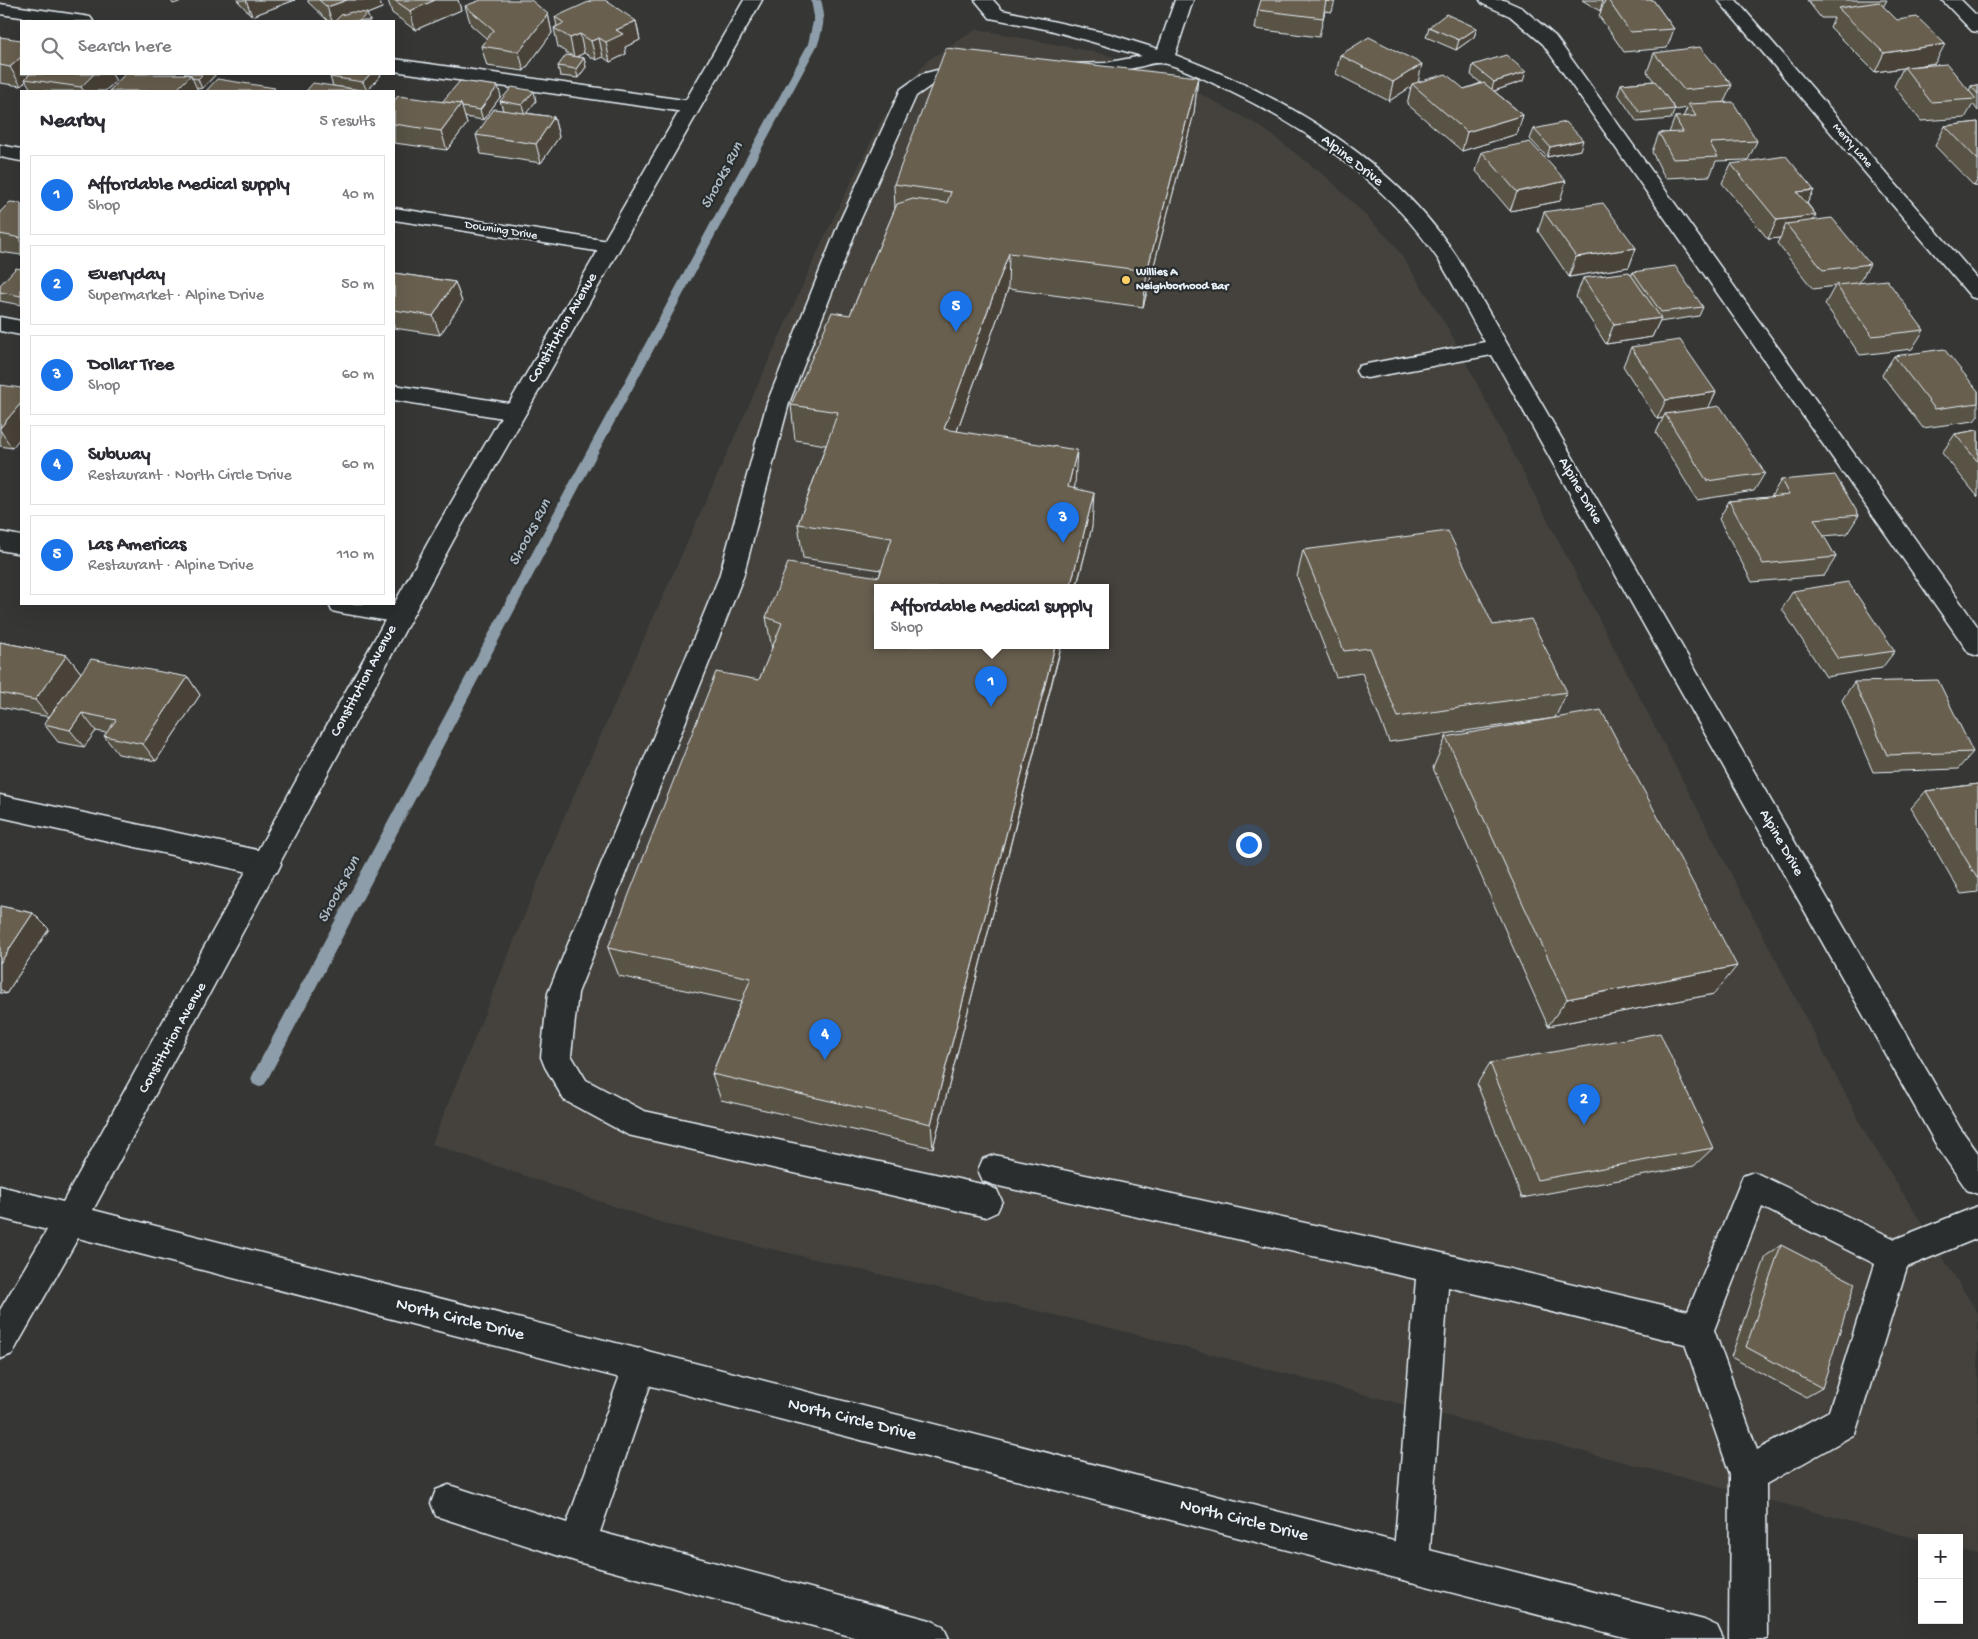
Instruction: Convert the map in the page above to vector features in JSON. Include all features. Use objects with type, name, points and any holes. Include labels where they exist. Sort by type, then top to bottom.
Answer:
[{"type":"street","name":"Constitution Avenue","points":[[0,1342],[72,1221],[267,864],[400,614],[609,247],[753,0]]},
{"type":"street","points":[[1050,67],[1105,69],[1165,56],[1184,0]]},
{"type":"street","points":[[1489,0],[1516,12],[1549,40],[1978,646]]},
{"type":"street","name":"Merry Lane","points":[[1726,0],[1978,292]]},
{"type":"street","points":[[1950,0],[1978,27]]},
{"type":"street","name":"Alpine Drive","points":[[990,7],[1165,56],[1266,102],[1308,127],[1352,158],[1392,194],[1447,257],[1949,1138],[1978,1179]]},
{"type":"street","points":[[0,9],[77,20]]},
{"type":"street","points":[[395,65],[691,107]]},
{"type":"street","points":[[986,1201],[639,1125],[575,1090],[556,1058],[563,993],[731,577],[778,404],[849,223],[908,93],[929,78],[957,69],[994,65]]},
{"type":"street","points":[[0,151],[20,154]]},
{"type":"street","name":"Downing Drive","points":[[395,214],[609,247]]},
{"type":"street","points":[[0,324],[20,328]]},
{"type":"street","points":[[1367,371],[1498,347]]},
{"type":"street","points":[[395,392],[515,412]]},
{"type":"street","points":[[0,541],[20,546]]},
{"type":"street","points":[[347,605],[400,614]]},
{"type":"street","points":[[0,806],[267,864]]},
{"type":"street","points":[[994,1170],[1433,1266],[1697,1330]]},
{"type":"street","points":[[1748,1639],[1748,1474],[1697,1330],[1754,1187],[1894,1256],[1978,1222]]},
{"type":"street","name":"North Circle Drive","points":[[0,1202],[1704,1639]]},
{"type":"street","points":[[1748,1474],[1843,1422],[1894,1256]]},
{"type":"street","points":[[1411,1564],[1433,1266]]},
{"type":"street","points":[[578,1544],[640,1366]]},
{"type":"street","points":[[449,1503],[578,1544],[930,1639]]},
{"type":"shaded area","points":[[977,29],[1104,54],[1166,75],[1261,127],[1329,179],[1394,244],[1448,328],[1866,1134],[1978,1314],[1978,1554],[1963,1550],[1963,1534],[1918,1534],[1918,1539],[1107,1327],[669,1225],[432,1144],[565,815],[823,240],[881,121],[927,61]]},
{"type":"building","points":[[319,0],[347,0],[327,7]]},
{"type":"building","points":[[394,0],[435,0],[410,11]]},
{"type":"building","points":[[481,0],[531,0],[548,14],[519,52],[481,46],[494,30],[465,6]]},
{"type":"building","points":[[593,0],[605,0],[636,21],[616,30],[623,34],[606,42],[599,38],[591,41],[580,34],[570,38],[554,28],[564,23],[555,17]]},
{"type":"building","points":[[1261,0],[1326,0],[1323,18],[1258,10]]},
{"type":"building","points":[[1608,0],[1653,0],[1674,29],[1630,32]]},
{"type":"building","points":[[1879,2],[1897,20],[1917,17],[1945,44],[1884,53],[1838,8]]},
{"type":"building","points":[[352,12],[367,13],[361,20],[336,20],[341,15]]},
{"type":"building","points":[[1446,14],[1477,28],[1459,40],[1429,27]]},
{"type":"building","points":[[0,37],[20,40],[20,58],[10,67],[0,65]]},
{"type":"building","points":[[1369,37],[1422,64],[1393,82],[1340,55]]},
{"type":"building","points":[[1700,47],[1732,85],[1684,90],[1654,53]]},
{"type":"building","points":[[946,48],[1198,77],[1147,271],[1009,253],[944,429],[1077,450],[1068,487],[1094,493],[1071,584],[874,584],[874,649],[1054,649],[931,1124],[712,1074],[751,978],[608,948],[716,672],[759,680],[782,623],[766,617],[788,563],[879,577],[892,538],[798,524],[838,412],[791,405],[832,312],[850,315],[897,204],[913,199],[947,203],[951,192],[894,184]]},
{"type":"building","points":[[566,55],[584,58],[576,69],[558,66]]},
{"type":"building","points":[[1506,55],[1526,72],[1494,82],[1473,65]]},
{"type":"building","points":[[1947,64],[1976,99],[1931,102],[1904,67]]},
{"type":"building","points":[[1446,74],[1464,89],[1484,83],[1523,115],[1467,132],[1412,84]]},
{"type":"building","points":[[29,75],[93,75],[81,87],[25,79]]},
{"type":"building","points":[[124,75],[191,75],[176,90],[110,90]]},
{"type":"building","points":[[191,75],[202,75],[198,79],[192,78]]},
{"type":"building","points":[[332,75],[369,75],[363,82],[330,77]]},
{"type":"building","points":[[217,79],[275,88],[273,90],[207,90]]},
{"type":"building","points":[[460,81],[498,86],[480,110],[462,107],[461,104],[442,102]]},
{"type":"building","points":[[1655,81],[1675,109],[1640,113],[1621,84]]},
{"type":"building","points":[[313,83],[360,90],[307,90]]},
{"type":"building","points":[[1978,85],[1978,94],[1971,86]]},
{"type":"building","points":[[512,87],[534,91],[522,105],[500,101]]},
{"type":"building","points":[[398,96],[461,104],[441,131],[395,124],[395,100]]},
{"type":"building","points":[[1733,102],[1757,141],[1710,143],[1718,157],[1673,159],[1659,133],[1683,132],[1675,117],[1696,116],[1688,104]]},
{"type":"building","points":[[494,109],[554,117],[536,144],[476,135]]},
{"type":"building","points":[[1566,122],[1583,140],[1550,147],[1534,129]]},
{"type":"building","points":[[1978,122],[1978,160],[1945,126]]},
{"type":"building","points":[[1530,142],[1566,181],[1517,192],[1482,152]]},
{"type":"building","points":[[1786,156],[1814,190],[1797,192],[1816,215],[1777,220],[1731,164]]},
{"type":"building","points":[[10,202],[20,203],[20,238],[0,234],[0,212]]},
{"type":"building","points":[[1603,203],[1636,248],[1576,257],[1544,212]]},
{"type":"building","points":[[1832,218],[1870,264],[1823,270],[1786,224]]},
{"type":"building","points":[[1675,266],[1703,307],[1661,312],[1633,272]]},
{"type":"building","points":[[16,268],[20,269],[20,296],[0,292],[0,285]]},
{"type":"building","points":[[1629,272],[1661,318],[1614,324],[1583,278]]},
{"type":"building","points":[[395,273],[455,282],[433,316],[395,310]]},
{"type":"building","points":[[1887,280],[1924,330],[1872,336],[1836,285]]},
{"type":"building","points":[[1680,340],[1716,392],[1666,400],[1631,347]]},
{"type":"building","points":[[1944,349],[1978,391],[1978,403],[1935,409],[1894,356]]},
{"type":"building","points":[[0,385],[20,388],[20,404],[0,428]]},
{"type":"building","points":[[1720,406],[1765,473],[1707,481],[1665,414]]},
{"type":"building","points":[[1978,430],[1978,462],[1955,434]]},
{"type":"building","points":[[1835,475],[1859,515],[1814,519],[1836,557],[1763,564],[1729,501],[1789,495],[1781,480]]},
{"type":"building","points":[[1448,531],[1493,625],[1531,619],[1567,692],[1398,717],[1370,648],[1344,651],[1303,550]]},
{"type":"building","points":[[1848,582],[1895,651],[1838,659],[1793,591]]},
{"type":"building","points":[[0,642],[67,655],[35,700],[0,693]]},
{"type":"building","points":[[91,659],[188,677],[143,744],[104,736],[116,720],[82,713],[70,730],[44,724]]},
{"type":"building","points":[[1938,680],[1973,752],[1887,755],[1854,682]]},
{"type":"building","points":[[1601,710],[1737,966],[1567,999],[1446,737]]},
{"type":"building","points":[[1978,784],[1978,878],[1977,878],[1926,791]]},
{"type":"building","points":[[0,906],[33,913],[0,963]]},
{"type":"building","points":[[1660,1033],[1713,1148],[1537,1180],[1490,1063]]},
{"type":"building","points":[[1781,1245],[1855,1283],[1822,1388],[1746,1347]]},
{"type":"waterway","name":"Shooks Run","points":[[259,1079],[573,488],[813,44],[819,17],[816,0]]},
{"type":"place","name":"Willies A Neighborhood Bar","points":[[1126,280]]},
{"type":"place","name":"Las Americas","points":[[956,332]]},
{"type":"place","name":"Dollar Tree","points":[[1063,543]]},
{"type":"place","name":"Affordable Medical supply","points":[[991,707]]},
{"type":"place","name":"Subway","points":[[825,1060]]},
{"type":"place","name":"Everyday","points":[[1584,1125]]}]
